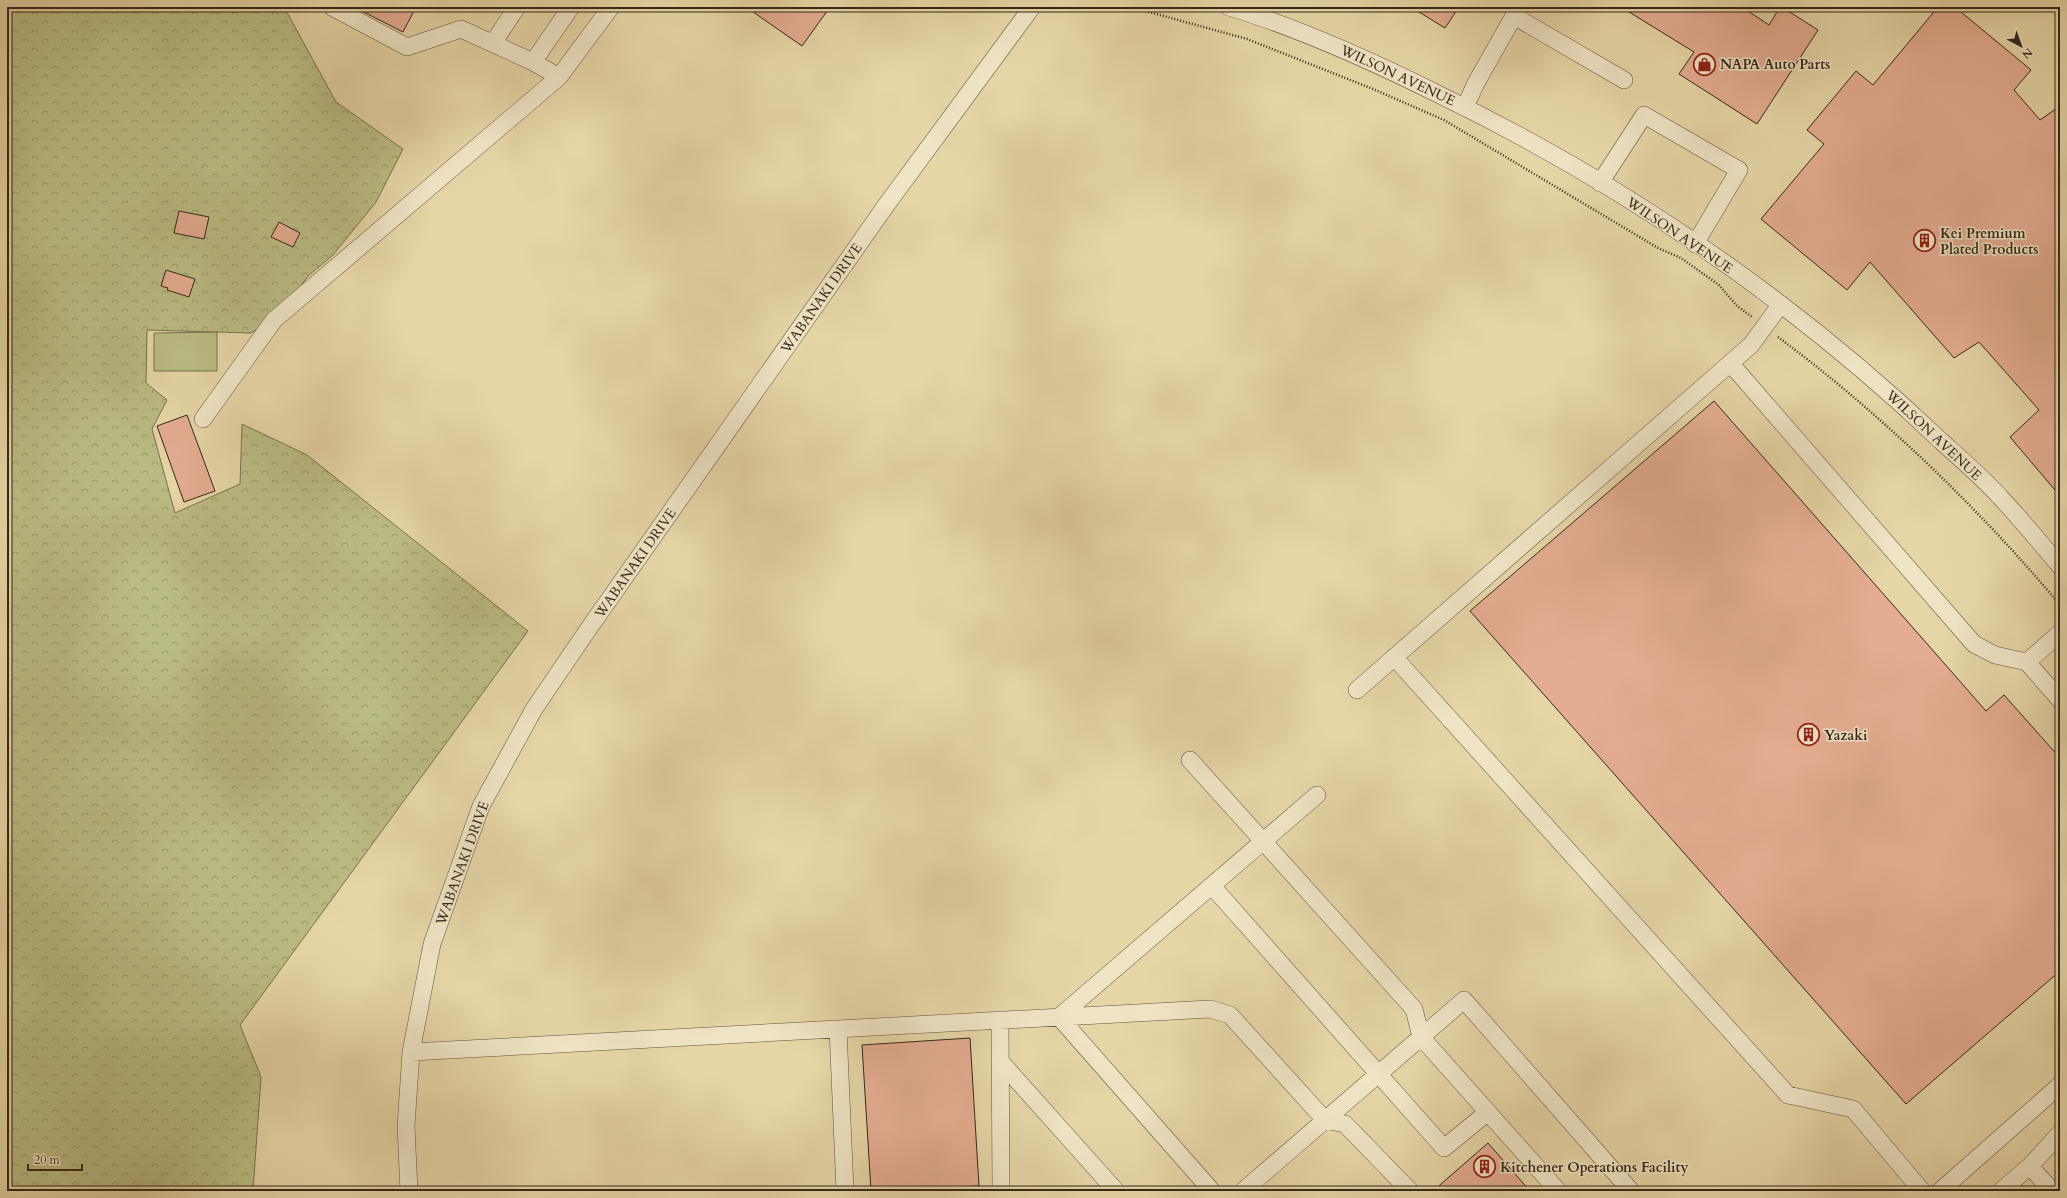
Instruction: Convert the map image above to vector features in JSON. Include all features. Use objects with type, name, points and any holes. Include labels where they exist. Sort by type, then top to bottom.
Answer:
[{"type":"street","points":[[332,7],[407,47],[461,30],[533,62],[559,77]]},
{"type":"street","points":[[493,43],[517,7]]},
{"type":"street","points":[[533,62],[571,7]]},
{"type":"street","points":[[203,419],[274,320],[559,77],[611,7]]},
{"type":"street","name":"WABANAKI DRIVE","points":[[409,1191],[406,1126],[411,1052],[432,944],[481,806],[534,709],[819,301],[1032,7]]},
{"type":"street","name":"WILSON AVENUE","points":[[1229,7],[1361,56],[1521,135],[1651,213],[1803,320],[1906,408],[2000,497],[2060,566]]},
{"type":"street","points":[[1465,107],[1476,83],[1516,12],[1624,80]]},
{"type":"street","points":[[1600,183],[1644,115],[1739,170],[1695,244]]},
{"type":"street","points":[[1357,690],[1751,345],[1781,304]]},
{"type":"street","points":[[1730,363],[1974,644],[1995,655],[2027,662],[2060,700]]},
{"type":"street","points":[[2027,662],[2060,633]]},
{"type":"street","points":[[1394,657],[1788,1095],[1854,1109],[1922,1191]]},
{"type":"street","points":[[1190,760],[1414,1009],[1421,1037],[1558,1191]]},
{"type":"street","points":[[1059,1017],[1317,795]]},
{"type":"street","points":[[1212,886],[1444,1148],[1488,1112]]},
{"type":"street","points":[[1243,1191],[1464,1000],[1631,1191]]},
{"type":"street","points":[[411,1052],[1210,1009],[1230,1015],[1325,1120],[1345,1124],[1410,1191]]},
{"type":"street","points":[[1059,1017],[1212,1191]]},
{"type":"street","points":[[1000,1020],[1003,1188]]},
{"type":"street","points":[[838,1029],[845,1191]]},
{"type":"street","points":[[1000,1061],[1116,1191]]},
{"type":"street","points":[[1940,1191],[2060,1085]]},
{"type":"street","points":[[2001,1191],[2030,1166],[2060,1134]]},
{"type":"street","points":[[2030,1166],[2052,1191]]},
{"type":"path","points":[[1130,7],[1247,39],[1373,89],[1444,120],[1651,244],[1681,258],[1719,285],[1736,305],[1810,361],[1936,472],[1996,533],[2060,604]]},
{"type":"green space","points":[[7,7],[284,7],[336,102],[403,149],[376,202],[333,255],[308,276],[280,315],[251,333],[147,330],[146,383],[167,400],[152,429],[175,513],[240,484],[242,424],[307,455],[528,631],[240,1025],[261,1077],[253,1191],[7,1191]]},
{"type":"green space","points":[[217,332],[217,371],[154,371],[154,333]]},
{"type":"building","points":[[354,7],[416,7],[403,32]]},
{"type":"building","points":[[746,7],[830,7],[802,46]]},
{"type":"building","points":[[1411,7],[1459,7],[1445,28]]},
{"type":"building","points":[[1621,7],[1742,7],[1769,25],[1780,7],[1782,7],[1818,30],[1757,124],[1679,74],[1694,52]]},
{"type":"building","name":"Kei Premium Plated Products","points":[[1938,7],[1955,7],[2031,70],[2014,90],[2040,120],[2060,106],[2060,496],[2010,437],[2039,410],[1979,342],[1954,358],[1870,262],[1847,290],[1761,219],[1824,144],[1807,130],[1856,71],[1873,85]]},
{"type":"building","points":[[179,211],[209,217],[204,239],[174,233]]},
{"type":"building","points":[[279,222],[300,233],[293,247],[271,237]]},
{"type":"building","points":[[166,270],[195,279],[189,297],[167,290],[168,288],[161,286]]},
{"type":"building","name":"Yazaki","points":[[1714,401],[1986,711],[2004,695],[2060,758],[2060,971],[1906,1104],[1470,611]]},
{"type":"building","points":[[187,415],[215,491],[184,502],[157,426]]},
{"type":"building","points":[[970,1038],[979,1186],[871,1191],[862,1045]]},
{"type":"building","name":"Kitchener Operations Facility","points":[[1488,1143],[1530,1191],[1433,1191]]},
{"type":"place","name":"NAPA Auto Parts","points":[[1705,64]]},
{"type":"place","name":"Kei Premium Plated Products","points":[[1924,241]]},
{"type":"place","name":"Yazaki","points":[[1809,735]]},
{"type":"place","name":"Kitchener Operations Facility","points":[[1485,1167]]}]
